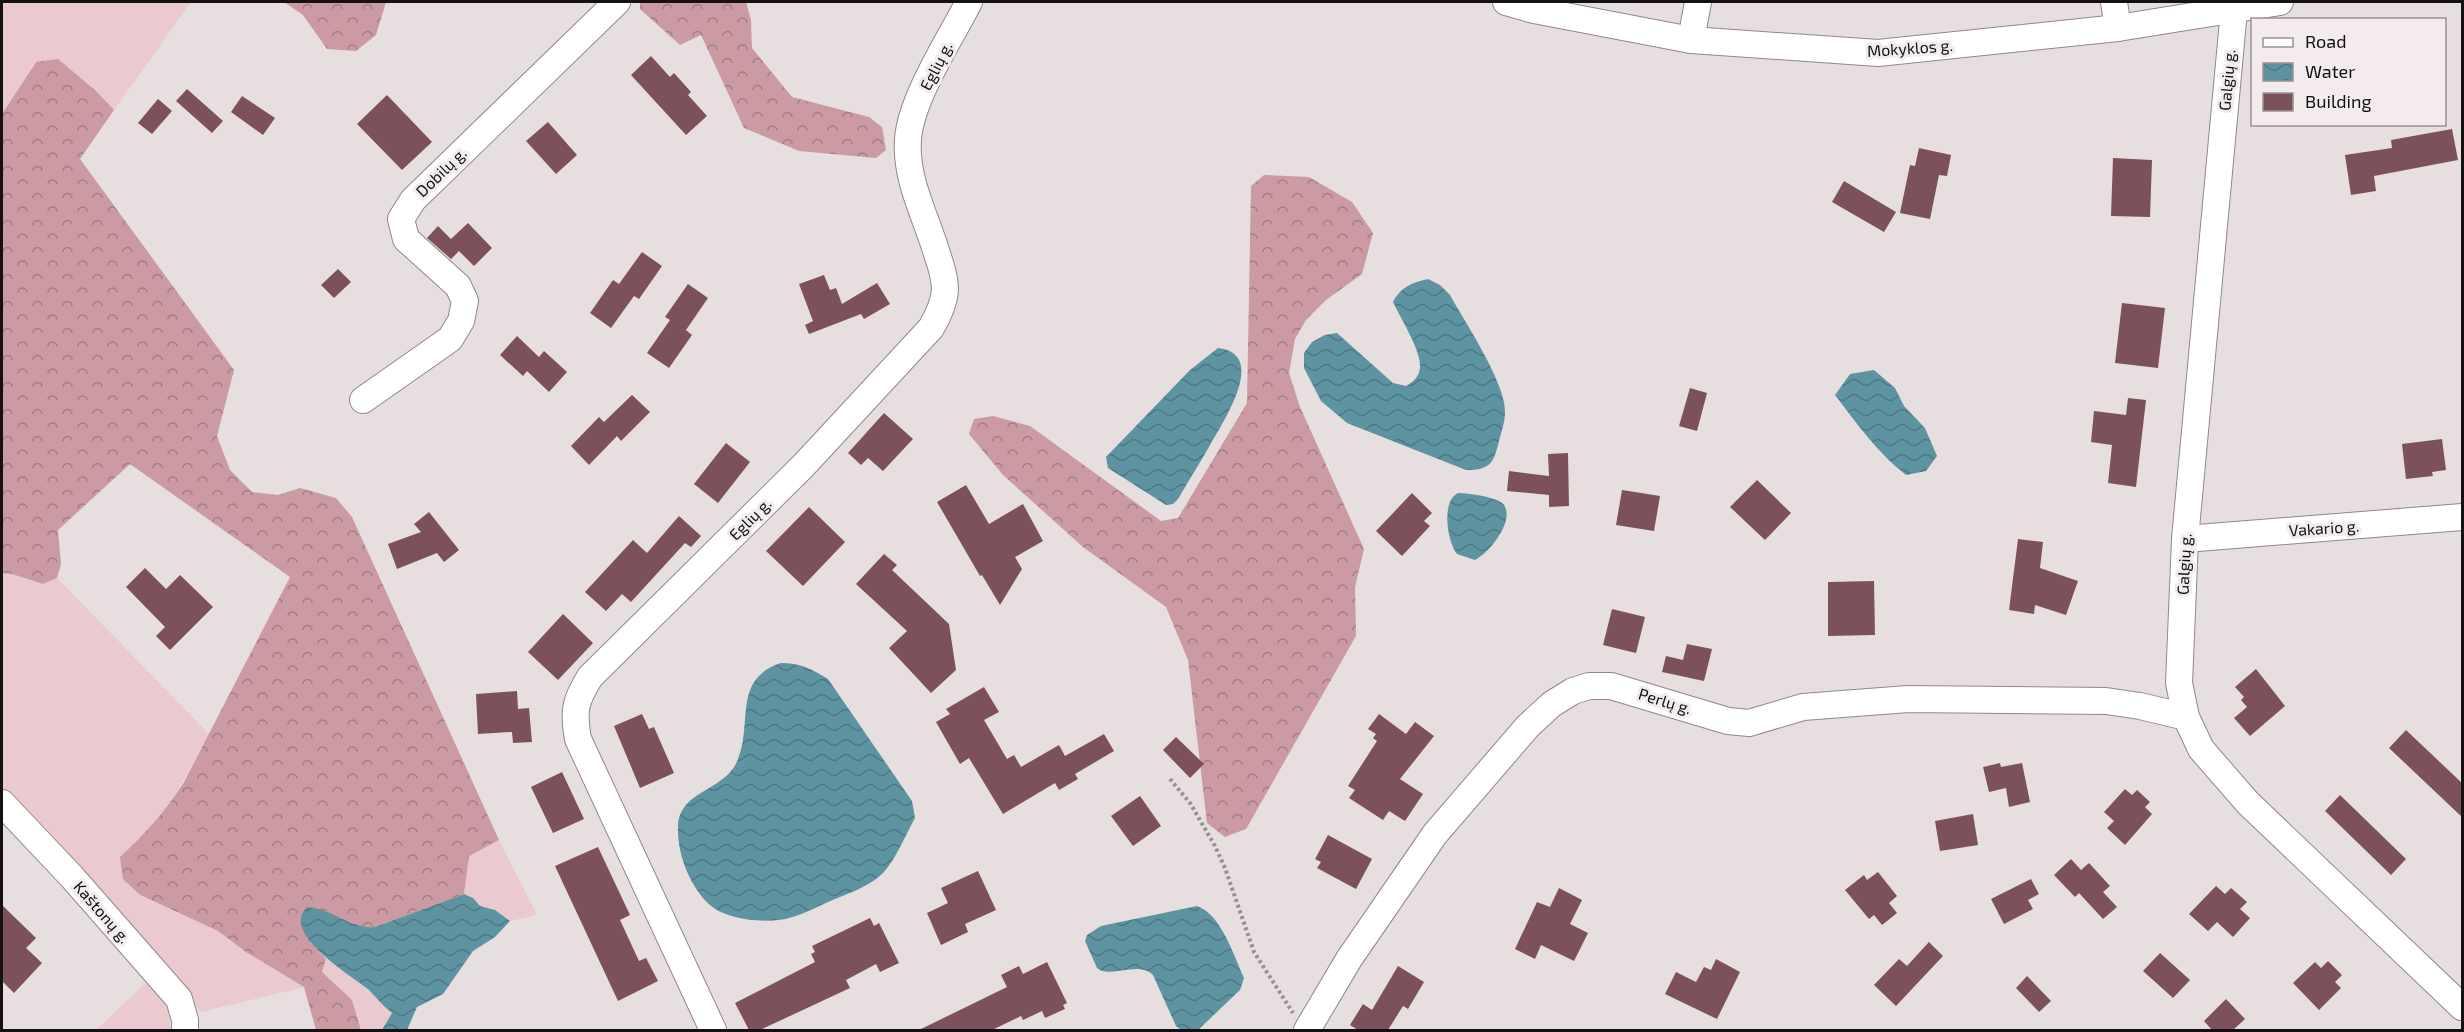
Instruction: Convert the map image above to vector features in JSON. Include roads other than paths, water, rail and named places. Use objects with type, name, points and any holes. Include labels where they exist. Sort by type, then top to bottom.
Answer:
[{"type":"street","name":"Dobilų g.","points":[[363,400],[450,339],[461,321],[465,301],[458,286],[406,239],[402,219],[413,200],[617,2]]},
{"type":"street","name":"Eglių g.","points":[[713,1030],[578,739],[574,716],[578,696],[590,677],[804,465],[931,328],[942,309],[945,289],[941,265],[914,190],[909,168],[908,138],[914,114],[925,88],[969,2]]},
{"type":"street","name":"Mokyklos g.","points":[[1506,2],[1534,10],[1691,40],[1878,53],[2118,28],[2280,2]]},
{"type":"street","points":[[1691,40],[1698,2]]},
{"type":"street","points":[[2114,2],[2118,28]]},
{"type":"street","name":"Galgių g.","points":[[2234,10],[2185,538],[2179,683],[2186,717],[2200,749],[2248,803],[2463,1007]]},
{"type":"street","name":"Vakario g.","points":[[2185,538],[2463,517]]},
{"type":"street","name":"Perlų g.","points":[[1308,1030],[1356,949],[1435,834],[1528,726],[1552,704],[1573,691],[1589,686],[1611,686],[1728,721],[1749,723],[1803,706],[1908,699],[2106,701],[2186,717]]},
{"type":"street","name":"Kaštonų g.","points":[[2,802],[72,877],[178,999],[185,1020],[185,1030]]},
{"type":"water","points":[[1428,279],[1440,285],[1450,295],[1484,354],[1504,401],[1504,421],[1496,452],[1491,462],[1480,469],[1466,470],[1347,423],[1321,401],[1304,368],[1304,353],[1312,342],[1325,335],[1337,333],[1393,383],[1406,386],[1411,383],[1418,374],[1420,361],[1393,302],[1407,286]]},
{"type":"water","points":[[1218,348],[1233,353],[1240,363],[1241,376],[1238,392],[1223,423],[1178,499],[1173,504],[1166,505],[1108,468],[1106,457],[1190,370]]},
{"type":"water","points":[[1874,370],[1895,388],[1904,406],[1925,428],[1937,456],[1926,471],[1906,475],[1859,427],[1835,395],[1850,374]]},
{"type":"water","points":[[1458,493],[1496,500],[1504,505],[1506,512],[1506,519],[1499,536],[1487,551],[1475,560],[1457,554],[1448,531],[1449,504]]},
{"type":"water","points":[[781,663],[806,667],[828,679],[912,801],[915,818],[896,855],[878,878],[807,912],[770,921],[726,914],[717,910],[703,898],[691,880],[682,859],[678,827],[680,815],[686,805],[732,770],[742,745],[750,691],[756,680],[766,670]]},
{"type":"water","points":[[464,894],[473,898],[480,906],[495,910],[510,921],[495,937],[473,951],[443,994],[417,1007],[407,1030],[382,1030],[392,1013],[368,989],[321,953],[302,929],[301,917],[307,907],[325,911],[357,925],[375,927]]},
{"type":"water","points":[[1197,906],[1206,910],[1220,926],[1244,978],[1240,990],[1198,1030],[1181,1030],[1176,1026],[1153,975],[1142,969],[1102,971],[1097,968],[1085,941],[1087,935],[1101,926]]}]
